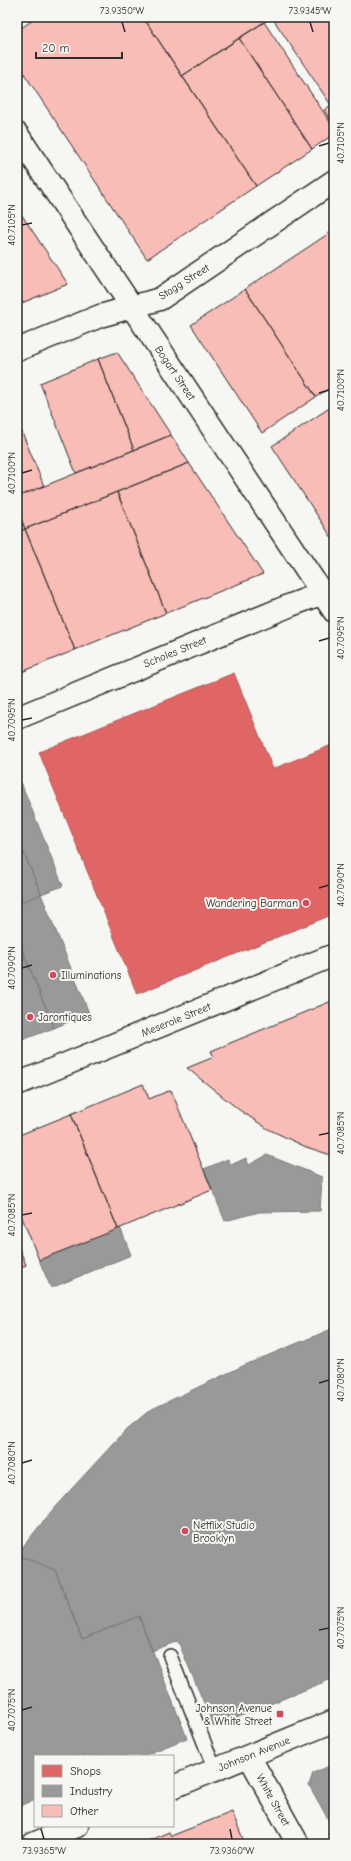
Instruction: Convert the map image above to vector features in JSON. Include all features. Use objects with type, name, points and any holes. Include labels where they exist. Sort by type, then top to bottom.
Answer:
[{"type":"street","name":"Bogart Street","points":[[17,134],[131,306],[328,591],[334,611]]},
{"type":"street","name":"Stagg Street","points":[[17,350],[100,316],[160,299],[334,181]]},
{"type":"street","name":"Scholes Street","points":[[17,718],[328,591]]},
{"type":"street","name":"Meserole Street","points":[[17,1084],[334,955]]},
{"type":"street","name":"Johnson Avenue","points":[[174,1787],[334,1721]]},
{"type":"street","name":"White Street","points":[[249,1756],[298,1844]]},
{"type":"street","points":[[33,1844],[75,1827]]},
{"type":"lane","points":[[170,1656],[216,1770]]},
{"type":"building: Shops","points":[[234,673],[273,769],[334,744],[334,914],[137,994],[39,752]]},
{"type":"building: Industry","points":[[17,773],[63,886],[41,894],[17,836]]},
{"type":"building: Industry","points":[[17,836],[41,894],[17,904]]},
{"type":"building: Industry","name":"Illuminations","points":[[41,894],[89,1013],[54,1028],[17,937],[17,904]]},
{"type":"building: Industry","points":[[17,937],[54,1028],[17,1042]]},
{"type":"building: Industry","points":[[267,1155],[322,1177],[320,1211],[259,1212],[225,1221],[204,1169],[228,1159],[231,1165],[246,1158],[249,1165]]},
{"type":"building: Industry","points":[[120,1227],[131,1255],[51,1288],[39,1260]]},
{"type":"building: Industry","name":"Netflix Studio Brooklyn","points":[[334,1328],[334,1678],[214,1727],[178,1641],[152,1651],[139,1616],[82,1639],[55,1570],[17,1554],[54,1508],[101,1457],[127,1429],[150,1410],[245,1365]]},
{"type":"building: Industry","points":[[17,1555],[55,1570],[82,1639],[139,1616],[187,1738],[145,1755],[34,1755],[34,1800],[17,1807]]},
{"type":"building: Industry","points":[[334,1764],[334,1830],[309,1785],[313,1773]]},
{"type":"building: Other","points":[[37,17],[143,17],[256,186],[147,259],[17,63],[17,31]]},
{"type":"building: Other","points":[[143,17],[272,17],[182,76]]},
{"type":"building: Other","points":[[275,17],[334,17],[334,126],[324,110],[331,105],[273,19]]},
{"type":"building: Other","points":[[264,22],[334,128],[334,134],[312,149],[239,38]]},
{"type":"building: Other","points":[[239,38],[312,149],[256,186],[182,76]]},
{"type":"building: Other","points":[[17,208],[68,284],[17,305]]},
{"type":"building: Other","points":[[334,230],[334,385],[316,397],[245,289]]},
{"type":"building: Other","points":[[245,289],[316,397],[262,433],[191,325]]},
{"type":"building: Other","points":[[117,352],[171,435],[134,450],[98,359]]},
{"type":"building: Other","points":[[98,359],[134,450],[76,473],[40,383]]},
{"type":"building: Other","points":[[334,405],[334,541],[272,446]]},
{"type":"building: Other","points":[[17,420],[44,486],[17,497]]},
{"type":"building: Other","points":[[171,435],[189,463],[25,529],[17,508],[17,497]]},
{"type":"building: Other","points":[[189,463],[263,574],[166,613],[117,492]]},
{"type":"building: Other","points":[[117,492],[166,613],[75,650],[25,529]]},
{"type":"building: Other","points":[[17,508],[25,529],[17,533]]},
{"type":"building: Other","points":[[25,529],[75,650],[17,674],[17,533]]},
{"type":"building: Other","points":[[334,1000],[334,1156],[306,1147],[268,1129],[238,1109],[187,1068],[214,1057],[211,1051]]},
{"type":"building: Other","points":[[143,1084],[149,1099],[171,1090],[212,1190],[118,1229],[71,1114]]},
{"type":"building: Other","points":[[71,1114],[118,1229],[39,1260],[17,1205],[17,1136]]},
{"type":"building: Other","points":[[17,1243],[26,1265],[17,1269]]},
{"type":"building: Other","points":[[232,1812],[245,1844],[143,1843],[169,1832],[171,1836]]},
{"type":"place","name":"Wandering Barman","points":[[306,903]]},
{"type":"place","name":"Illuminations","points":[[53,975]]},
{"type":"place","name":"Jarontiques","points":[[30,1017]]},
{"type":"place","name":"Netflix Studio Brooklyn","points":[[185,1531]]},
{"type":"place","name":"Johnson Avenue & White Street","points":[[280,1714]]}]
